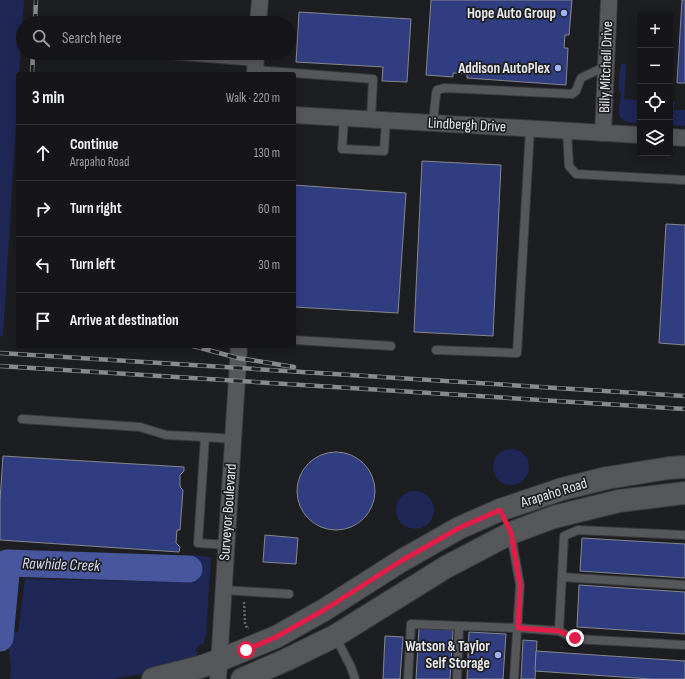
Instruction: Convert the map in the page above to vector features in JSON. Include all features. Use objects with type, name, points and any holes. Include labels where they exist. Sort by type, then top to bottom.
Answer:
[{"type":"main road","name":"Arapaho Road","points":[[152,679],[200,666],[219,670],[324,610],[401,561],[446,535],[500,510],[562,489],[607,478],[669,468],[685,467]]},
{"type":"main road","name":"Arapaho Road","points":[[242,679],[286,660],[335,636],[446,566],[511,533],[554,518],[619,501],[685,493]]},
{"type":"main road","points":[[500,510],[511,533]]},
{"type":"street","points":[[259,16],[260,0]]},
{"type":"street","name":"Billy Mitchell Drive","points":[[603,133],[609,0]]},
{"type":"street","name":"Lindbergh Drive","points":[[296,115],[637,135]]},
{"type":"street","points":[[673,137],[685,138]]},
{"type":"street","name":"Surveyor Boulevard","points":[[219,670],[239,348]]},
{"type":"lane","points":[[210,60],[373,79],[378,120],[384,151],[342,149],[344,118]]},
{"type":"lane","points":[[433,122],[436,94],[438,90],[445,88],[572,94],[576,91],[581,78],[606,66]]},
{"type":"lane","points":[[436,350],[517,353],[530,129]]},
{"type":"lane","points":[[567,131],[569,166],[576,174],[685,180]]},
{"type":"lane","points":[[296,340],[391,346]]},
{"type":"lane","points":[[22,419],[140,427],[166,435],[233,439]]},
{"type":"lane","points":[[205,437],[198,543],[227,546]]},
{"type":"lane","points":[[559,631],[564,536],[578,530],[685,535]]},
{"type":"lane","points":[[511,533],[520,585],[514,679]]},
{"type":"lane","points":[[562,577],[685,585]]},
{"type":"lane","points":[[223,590],[289,594]]},
{"type":"lane","points":[[408,679],[411,624],[559,631],[575,638],[685,645]]},
{"type":"lane","points":[[457,679],[459,626]]},
{"type":"lane","points":[[335,636],[351,666],[355,679]]},
{"type":"shaded area","points":[[0,0],[24,0],[23,16],[16,16],[16,60],[20,60],[19,72],[16,72],[16,123],[3,336],[0,336]]},
{"type":"shaded area","points":[[621,64],[626,64],[624,99],[637,100],[637,123],[628,122],[620,116],[619,106],[621,95],[619,83]]},
{"type":"shaded area","points":[[673,102],[675,102],[674,110],[685,110],[685,126],[673,125]]},
{"type":"shaded area","points":[[515,449],[524,454],[528,460],[528,474],[524,480],[515,485],[507,485],[498,480],[494,474],[493,463],[498,454],[504,450]]},
{"type":"shaded area","points":[[411,491],[419,491],[429,496],[433,503],[433,517],[429,524],[419,529],[411,529],[401,524],[399,521],[396,514],[396,506],[401,496],[404,494]]},
{"type":"shaded area","points":[[192,555],[211,557],[206,634],[203,645],[200,644],[195,650],[198,653],[194,658],[147,673],[112,679],[10,679],[11,669],[9,651],[13,633],[18,632],[25,579],[190,582]]},
{"type":"building","points":[[431,0],[572,0],[569,35],[565,35],[564,48],[568,48],[566,85],[467,78],[467,74],[453,73],[453,77],[426,75]]},
{"type":"building","points":[[682,0],[685,0],[685,83],[677,83]]},
{"type":"building","points":[[299,12],[411,19],[407,82],[382,81],[383,67],[296,62]]},
{"type":"building","points":[[422,161],[501,165],[493,336],[414,332]]},
{"type":"building","points":[[296,185],[406,193],[398,313],[296,307]]},
{"type":"building","points":[[666,224],[685,225],[685,345],[659,343]]},
{"type":"building","points":[[328,452],[344,452],[358,458],[369,469],[375,483],[375,499],[369,513],[358,524],[344,530],[328,530],[314,524],[303,513],[297,499],[297,483],[303,469],[314,458]]},
{"type":"building","points":[[3,456],[184,467],[184,471],[180,475],[180,487],[183,490],[180,530],[177,530],[176,543],[180,547],[179,552],[0,540],[0,500]]},
{"type":"building","points":[[265,535],[298,538],[296,564],[263,562]]},
{"type":"building","points":[[582,538],[685,544],[685,578],[580,571]]},
{"type":"building","points":[[579,585],[685,592],[685,634],[577,627]]},
{"type":"building","points":[[419,628],[453,630],[450,679],[416,679]]},
{"type":"building","points":[[469,632],[506,634],[503,679],[467,679]]},
{"type":"building","points":[[385,636],[403,637],[400,679],[383,679]]},
{"type":"building","points":[[523,640],[537,641],[535,679],[521,679]]},
{"type":"building","points":[[536,651],[685,661],[685,679],[650,679],[535,671]]},
{"type":"waterway","name":"Rawhide Creek","points":[[0,638],[7,563],[189,569]]},
{"type":"railway","points":[[35,16],[36,0]]},
{"type":"railway","points":[[32,72],[33,60]]},
{"type":"railway","points":[[200,348],[238,358],[294,367]]},
{"type":"railway","points":[[0,353],[685,396]]},
{"type":"railway","points":[[0,366],[685,409]]},
{"type":"place","name":"Hope Auto Group","points":[[564,13]]},
{"type":"place","name":"Addison AutoPlex","points":[[558,68]]},
{"type":"place","name":"Watson & Taylor Self Storage","points":[[498,655]]},
{"type":"route","points":[[246,650],[276,637],[324,610],[401,561],[459,528],[500,510],[511,533],[520,585],[518,628],[559,631],[575,638]]}]
